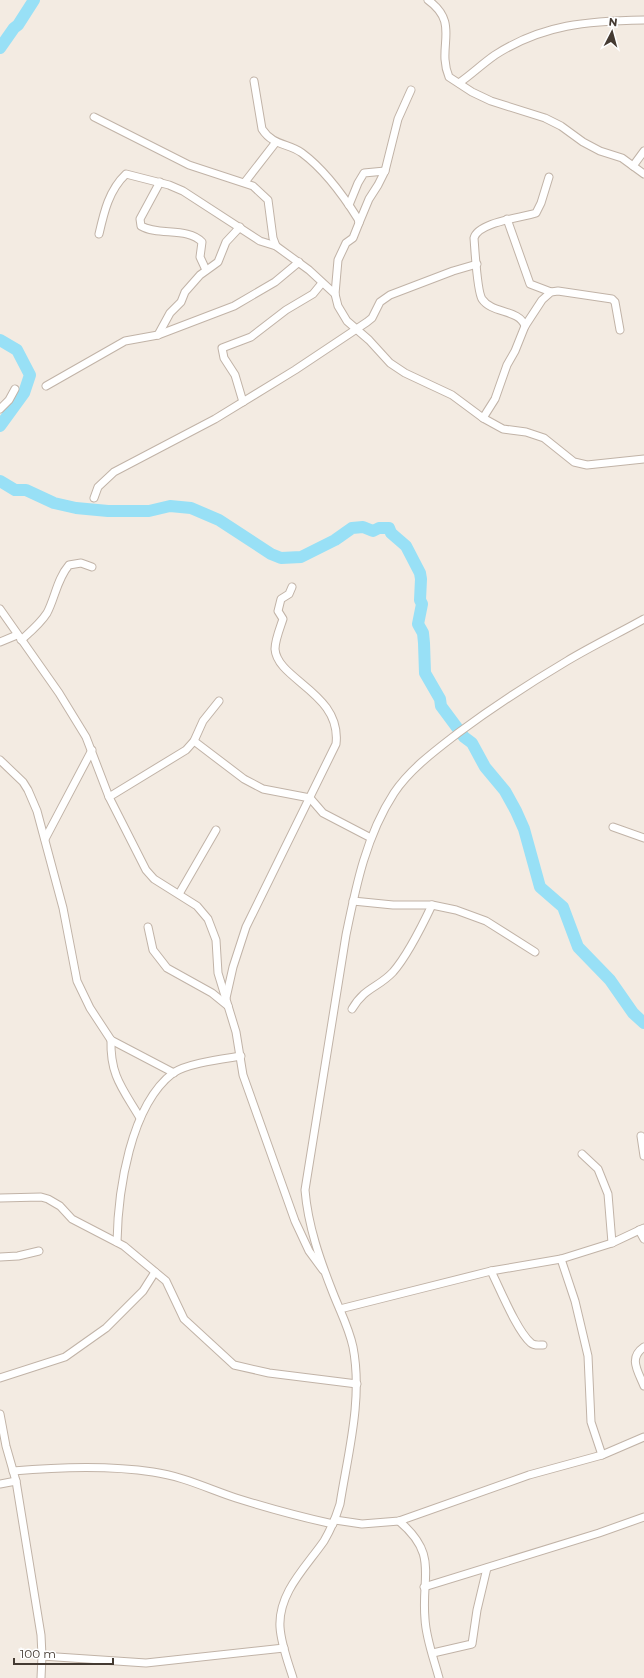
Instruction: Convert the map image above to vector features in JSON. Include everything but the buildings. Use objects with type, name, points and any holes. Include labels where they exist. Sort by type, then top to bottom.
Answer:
[{"type":"street","points":[[428,0],[441,10],[445,18],[447,70],[449,77],[491,101],[545,118],[600,151],[622,158],[644,174]]},
{"type":"street","points":[[459,83],[496,55],[523,39],[542,31],[561,26],[625,20],[644,20]]},
{"type":"street","points":[[254,81],[262,129],[266,135],[276,142],[300,151],[306,156],[331,181],[349,205],[359,223]]},
{"type":"street","points":[[411,90],[398,119],[385,171],[369,199],[353,238],[346,243],[338,260],[335,294],[341,314],[390,363],[405,373],[452,395],[483,418],[502,429],[526,432],[544,438],[574,462],[587,465],[644,459]]},
{"type":"street","points":[[94,117],[189,165],[229,179],[245,182],[253,186],[268,200],[273,238],[276,246]]},
{"type":"street","points":[[245,182],[276,142]]},
{"type":"street","points":[[633,166],[641,158],[644,151]]},
{"type":"street","points":[[349,205],[364,173],[385,171]]},
{"type":"street","points":[[99,234],[104,213],[112,192],[126,174],[160,182],[183,191],[260,241],[276,246],[299,262],[335,294]]},
{"type":"street","points":[[525,326],[521,318],[484,302],[481,297],[474,238],[478,231],[507,219],[536,213],[541,203],[549,176]]},
{"type":"street","points":[[160,182],[140,219],[140,226],[167,233],[185,233],[200,240],[202,242],[200,257],[206,270]]},
{"type":"street","points":[[507,219],[530,284],[551,292],[558,291],[612,299],[615,302],[620,330]]},
{"type":"street","points":[[158,335],[170,313],[181,302],[185,292],[206,270],[220,259],[226,242],[240,227]]},
{"type":"street","points":[[46,386],[125,341],[158,335],[234,306],[275,282],[299,262]]},
{"type":"street","points":[[94,498],[98,487],[114,472],[195,431],[295,370],[372,318],[380,302],[390,295],[453,271],[476,264]]},
{"type":"street","points":[[243,402],[235,375],[224,358],[222,348],[251,337],[286,310],[313,294],[322,283]]},
{"type":"street","points":[[483,418],[495,399],[507,365],[515,351],[525,326],[542,300],[551,292]]},
{"type":"street","points":[[0,409],[9,400],[15,389]]},
{"type":"street","points":[[0,642],[19,638],[40,622],[47,613],[61,578],[69,566],[80,563],[92,567]]},
{"type":"street","points":[[226,998],[233,967],[246,927],[336,744],[337,728],[335,721],[322,702],[285,668],[277,656],[275,649],[283,619],[278,611],[281,599],[289,594],[292,587]]},
{"type":"street","points":[[0,609],[74,716],[92,750],[109,797],[146,870],[154,879],[197,906],[208,919],[216,940],[218,973],[229,1006],[241,1056],[243,1075],[295,1222],[309,1250],[326,1275]]},
{"type":"street","points":[[292,1678],[280,1627],[284,1601],[289,1589],[325,1539],[334,1522],[340,1504],[356,1398],[357,1384],[353,1347],[326,1275],[307,1212],[305,1190],[319,1111],[336,990],[353,901],[371,838],[395,792],[426,759],[484,714],[567,661],[644,619]]},
{"type":"street","points":[[109,797],[175,758],[194,741],[203,721],[219,701]]},
{"type":"street","points":[[194,741],[227,768],[263,788],[310,798],[323,813],[371,838]]},
{"type":"street","points":[[46,839],[92,750]]},
{"type":"street","points":[[0,760],[19,778],[28,790],[46,839],[63,908],[77,981],[90,1008],[111,1040],[174,1073]]},
{"type":"street","points":[[613,827],[644,838]]},
{"type":"street","points":[[179,894],[216,830]]},
{"type":"street","points":[[353,901],[393,905],[432,905],[456,910],[486,921],[534,952]]},
{"type":"street","points":[[352,1009],[363,993],[393,972],[407,951],[432,905]]},
{"type":"street","points":[[148,927],[154,950],[164,965],[212,993],[229,1006]]},
{"type":"street","points":[[111,1040],[110,1058],[114,1074],[140,1118]]},
{"type":"street","points":[[117,1242],[118,1218],[130,1143],[140,1118],[153,1093],[174,1073],[196,1065],[241,1056]]},
{"type":"street","points":[[641,1136],[644,1156]]},
{"type":"street","points":[[582,1154],[598,1169],[608,1194],[612,1243]]},
{"type":"street","points":[[0,1198],[41,1197],[48,1199],[60,1206],[72,1220],[132,1251],[169,1285],[177,1307],[188,1324],[234,1365],[269,1374],[357,1384]]},
{"type":"street","points":[[340,1309],[490,1271],[561,1258],[612,1243],[642,1229],[644,1239]]},
{"type":"street","points":[[0,1257],[18,1256],[39,1251]]},
{"type":"street","points":[[561,1258],[576,1301],[588,1356],[591,1422],[602,1455]]},
{"type":"street","points":[[490,1271],[530,1342],[532,1344],[543,1345]]},
{"type":"street","points":[[0,1378],[65,1357],[106,1328],[143,1291],[154,1272]]},
{"type":"street","points":[[644,1347],[637,1353],[635,1359],[644,1386]]},
{"type":"street","points":[[0,1414],[16,1481],[42,1656],[41,1678]]},
{"type":"street","points":[[13,1471],[42,1468],[78,1468],[153,1472],[182,1479],[237,1498],[334,1522],[362,1524],[399,1521],[523,1477],[602,1455],[644,1437]]},
{"type":"street","points":[[0,1484],[16,1481]]},
{"type":"street","points":[[424,1587],[599,1533],[644,1517]]},
{"type":"street","points":[[399,1521],[410,1531],[424,1550],[426,1561],[424,1587],[425,1618],[439,1678]]},
{"type":"street","points":[[433,1653],[472,1644],[477,1610],[486,1568]]},
{"type":"street","points":[[42,1656],[146,1663],[284,1648]]},
{"type":"waterway","points":[[0,48],[14,28],[18,25],[34,0]]},
{"type":"waterway","points":[[0,340],[17,350],[30,375],[24,393],[0,426]]},
{"type":"waterway","points":[[0,481],[15,490],[26,490],[54,503],[76,508],[108,511],[149,511],[170,506],[191,508],[219,520],[271,554],[281,558],[301,557],[335,540],[352,528],[363,527],[373,531],[379,528],[389,528],[391,533],[406,546],[420,573],[420,600],[422,604],[418,624],[423,633],[425,673],[440,699],[441,706],[464,737],[472,743],[485,767],[505,791],[524,829],[540,887],[563,907],[578,947],[610,980],[633,1013],[644,1023]]}]
